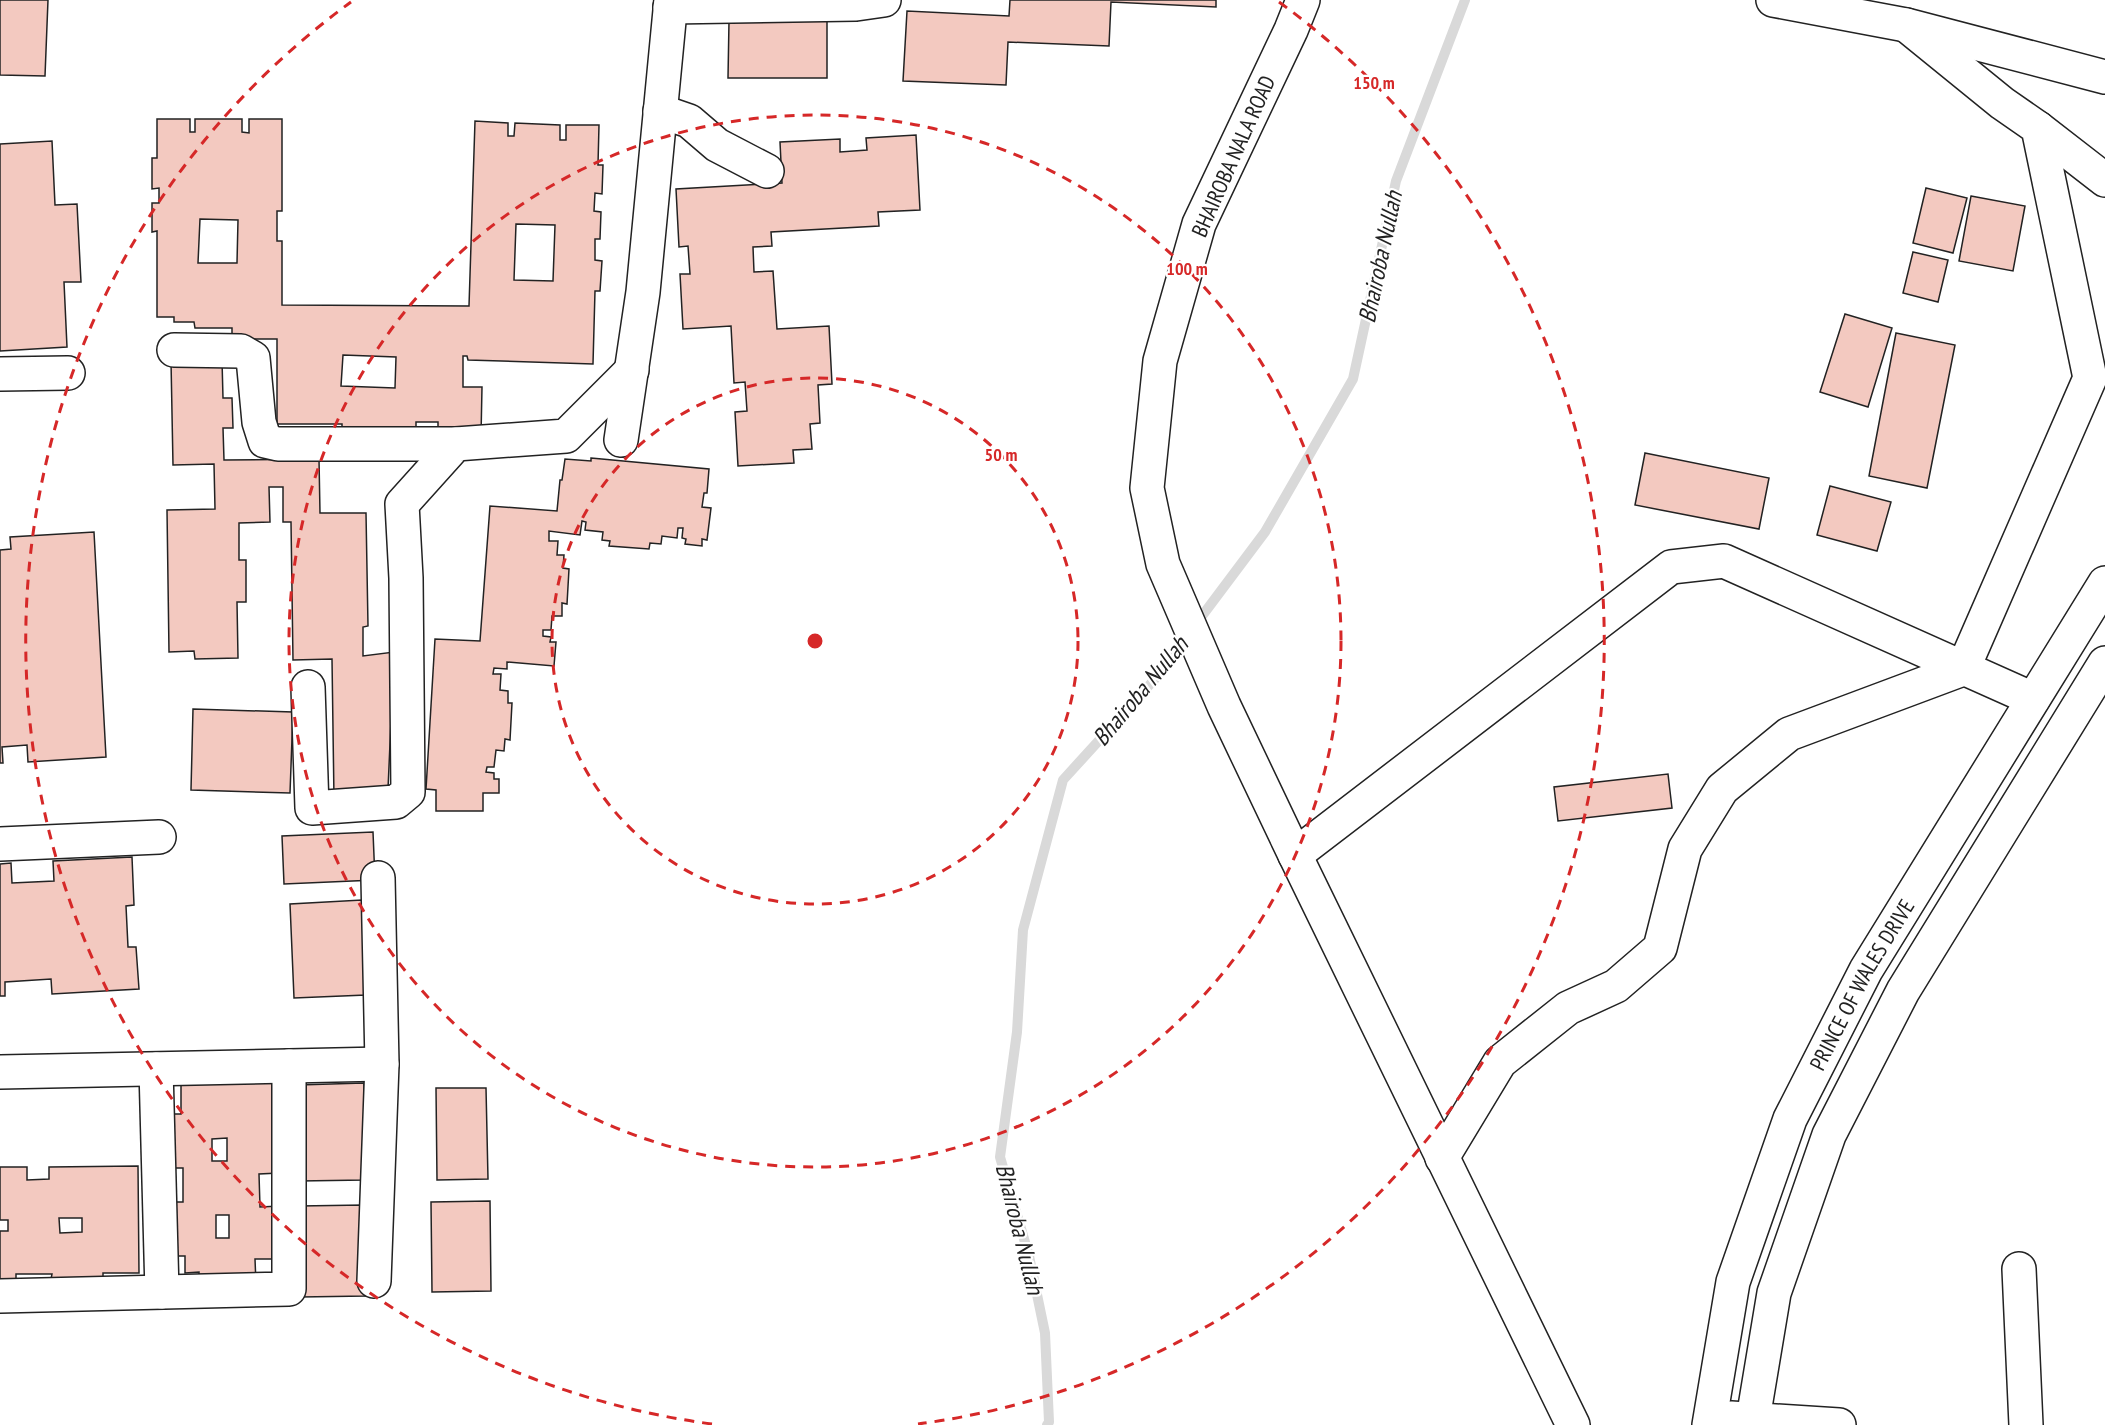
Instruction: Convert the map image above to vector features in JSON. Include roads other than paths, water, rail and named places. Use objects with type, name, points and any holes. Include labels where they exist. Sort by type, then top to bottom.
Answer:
[{"type":"street","points":[[621,441],[643,292],[670,3],[856,4],[884,0]]},
{"type":"street","name":"BHAIROBA NALA ROAD","points":[[1303,0],[1291,30],[1198,224],[1160,361],[1147,488],[1163,564],[1224,706],[1294,855],[1573,1425]]},
{"type":"street","points":[[1773,0],[1906,26],[2105,77]]},
{"type":"street","points":[[1906,26],[2002,103],[2105,180]]},
{"type":"street","points":[[660,111],[689,121],[717,145],[767,171]]},
{"type":"street","points":[[1442,1158],[1500,1062],[1568,1008],[1616,986],[1660,948],[1685,849],[1722,789],[1789,734],[1963,669],[2090,378],[2038,128]]},
{"type":"street","points":[[174,350],[241,351],[253,358],[259,422],[265,441],[278,444],[456,444],[566,436],[632,370]]},
{"type":"street","points":[[0,374],[68,373]]},
{"type":"street","points":[[308,687],[312,808],[396,802],[408,792],[406,578],[402,504],[456,444]]},
{"type":"street","points":[[1294,855],[1671,567],[1724,561],[2033,699]]},
{"type":"street","name":"PRINCE OF WALES DRIVE","points":[[1710,1421],[1733,1282],[1790,1119],[1866,970],[2105,583]]},
{"type":"street","name":"PRINCE OF WALES DRIVE","points":[[1752,1423],[1774,1293],[1829,1135],[1903,991],[2105,663]]},
{"type":"street","points":[[0,844],[159,837]]},
{"type":"street","points":[[374,1281],[382,1064],[378,878]]},
{"type":"street","points":[[0,1072],[382,1064]]},
{"type":"street","points":[[0,1296],[289,1289],[289,1066]]},
{"type":"street","points":[[156,1069],[162,1292]]},
{"type":"street","points":[[2019,1269],[2026,1425]]},
{"type":"street","points":[[1710,1421],[1839,1425]]},
{"type":"waterway","name":"Bhairoba Nullah","points":[[1047,1425],[1049,1422],[1045,1333],[1029,1256],[1000,1157],[1017,1032],[1023,930],[1063,780],[1154,680],[1265,532],[1353,379],[1396,181],[1465,0]]}]
